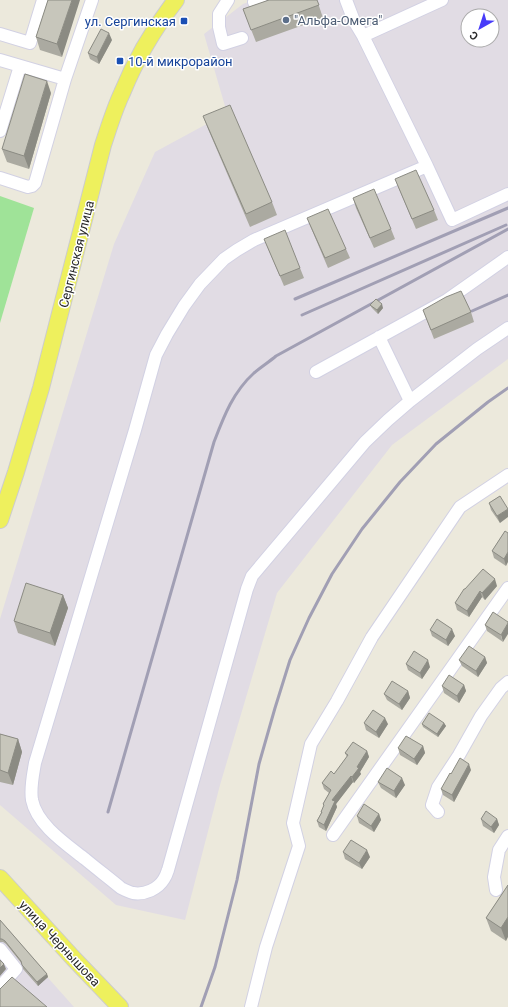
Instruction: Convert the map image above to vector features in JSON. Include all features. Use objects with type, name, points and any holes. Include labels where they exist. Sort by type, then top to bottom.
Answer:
[{"type":"main road","name":"Сергинская улица","points":[[0,520],[41,388],[103,145],[112,118],[122,92],[136,64],[176,0]]},
{"type":"main road","name":"улица Чернышова","points":[[0,878],[120,1007]]},
{"type":"lane","points":[[0,34],[30,43],[43,0]]},
{"type":"lane","points":[[0,178],[28,187],[35,183],[65,79],[92,0]]},
{"type":"lane","points":[[228,0],[219,14],[219,27],[223,44],[242,38]]},
{"type":"lane","points":[[346,0],[354,20],[427,166],[452,220],[508,194]]},
{"type":"lane","points":[[363,36],[442,0]]},
{"type":"lane","points":[[0,60],[65,79]]},
{"type":"lane","points":[[0,131],[20,66]]},
{"type":"lane","points":[[427,166],[254,240],[224,259],[200,284],[184,306],[156,355],[133,438],[35,763],[32,784],[32,801],[38,814],[47,827],[121,888],[141,894],[151,891],[159,886],[165,879],[247,589],[252,576],[365,442],[410,401],[508,328]]},
{"type":"lane","points":[[316,372],[447,300],[508,256]]},
{"type":"lane","points":[[379,337],[410,401]]},
{"type":"lane","points":[[251,1007],[266,947],[299,846],[293,823],[311,744],[337,701],[372,637],[460,507],[508,475]]},
{"type":"lane","points":[[333,835],[508,588]]},
{"type":"lane","points":[[438,812],[432,805],[438,787],[459,755],[481,716],[501,688],[508,682]]},
{"type":"lane","points":[[496,890],[494,877],[499,850],[508,836]]},
{"type":"lane","points":[[0,949],[16,969],[0,987]]},
{"type":"shaded area","points":[[254,0],[508,0],[508,359],[392,445],[277,593],[220,785],[185,920],[116,905],[0,805],[0,619],[114,244],[155,152],[227,113],[204,34],[243,4]]},
{"type":"shaded area","points":[[0,924],[74,1007],[0,1007]]},
{"type":"green space","points":[[0,196],[34,208],[0,323]]},
{"type":"building","points":[[48,0],[72,0],[57,44],[36,37]]},
{"type":"building","points":[[269,0],[317,0],[319,5],[251,30],[243,9]]},
{"type":"building","points":[[101,29],[109,33],[97,57],[88,53]]},
{"type":"building","points":[[25,74],[47,81],[24,156],[2,149]]},
{"type":"building","points":[[230,105],[272,202],[246,214],[203,116]]},
{"type":"building","points":[[416,170],[434,210],[412,219],[395,179]]},
{"type":"building","points":[[374,189],[391,229],[370,238],[353,198]]},
{"type":"building","points":[[328,209],[346,249],[325,258],[307,218]]},
{"type":"building","points":[[285,230],[300,268],[280,276],[264,239]]},
{"type":"building","points":[[461,291],[471,312],[431,330],[423,310],[446,297]]},
{"type":"building","points":[[376,299],[382,304],[377,310],[370,305]]},
{"type":"building","points":[[500,496],[508,509],[497,516],[489,503]]},
{"type":"building","points":[[505,531],[508,533],[508,552],[504,559],[492,551]]},
{"type":"building","points":[[483,569],[495,579],[482,593],[480,591],[467,611],[455,603],[464,589]]},
{"type":"building","points":[[26,583],[63,595],[50,633],[14,621]]},
{"type":"building","points":[[493,612],[508,622],[501,635],[485,625]]},
{"type":"building","points":[[437,619],[452,629],[446,640],[430,630]]},
{"type":"building","points":[[469,646],[485,657],[476,671],[459,660]]},
{"type":"building","points":[[414,651],[428,660],[420,673],[406,664]]},
{"type":"building","points":[[449,675],[464,685],[457,696],[442,686]]},
{"type":"building","points":[[392,681],[408,691],[399,704],[384,694]]},
{"type":"building","points":[[373,710],[385,718],[376,732],[364,723]]},
{"type":"building","points":[[429,713],[444,723],[437,734],[422,724]]},
{"type":"building","points":[[0,734],[18,739],[8,773],[0,770]]},
{"type":"building","points":[[406,736],[423,746],[414,759],[398,748]]},
{"type":"building","points":[[353,742],[367,751],[357,767],[359,768],[332,800],[335,801],[324,825],[317,821],[322,812],[323,804],[331,790],[322,783],[331,771],[334,774],[348,755],[345,753]]},
{"type":"building","points":[[460,758],[469,764],[452,795],[441,789]]},
{"type":"building","points":[[387,768],[402,778],[394,791],[378,782]]},
{"type":"building","points":[[364,804],[379,814],[371,826],[357,816]]},
{"type":"building","points":[[486,811],[497,819],[491,827],[481,819]]},
{"type":"building","points":[[351,840],[367,850],[359,863],[343,852]]},
{"type":"building","points":[[508,885],[508,917],[501,928],[486,918]]},
{"type":"building","points":[[0,920],[47,974],[37,982],[22,965],[21,961],[5,941],[0,939]]},
{"type":"building","points":[[0,960],[4,964],[0,968]]},
{"type":"building","points":[[12,977],[47,1007],[0,1007],[0,989]]},
{"type":"railway","points":[[295,299],[508,208]]},
{"type":"railway","points":[[302,315],[506,225]]},
{"type":"railway","points":[[108,812],[214,442],[230,405],[240,388],[254,373],[276,356],[508,229]]},
{"type":"railway","points":[[472,311],[508,295]]},
{"type":"railway","points":[[201,1007],[215,967],[237,880],[259,764],[290,660],[309,618],[332,574],[362,529],[400,482],[436,444],[488,402],[508,388]]},
{"type":"place","name":"\"Альфа-Омега\"","points":[[286,20]]},
{"type":"place","name":"ул. Сергинская","points":[[184,21]]},
{"type":"place","name":"10-й микрорайон","points":[[120,61]]}]
